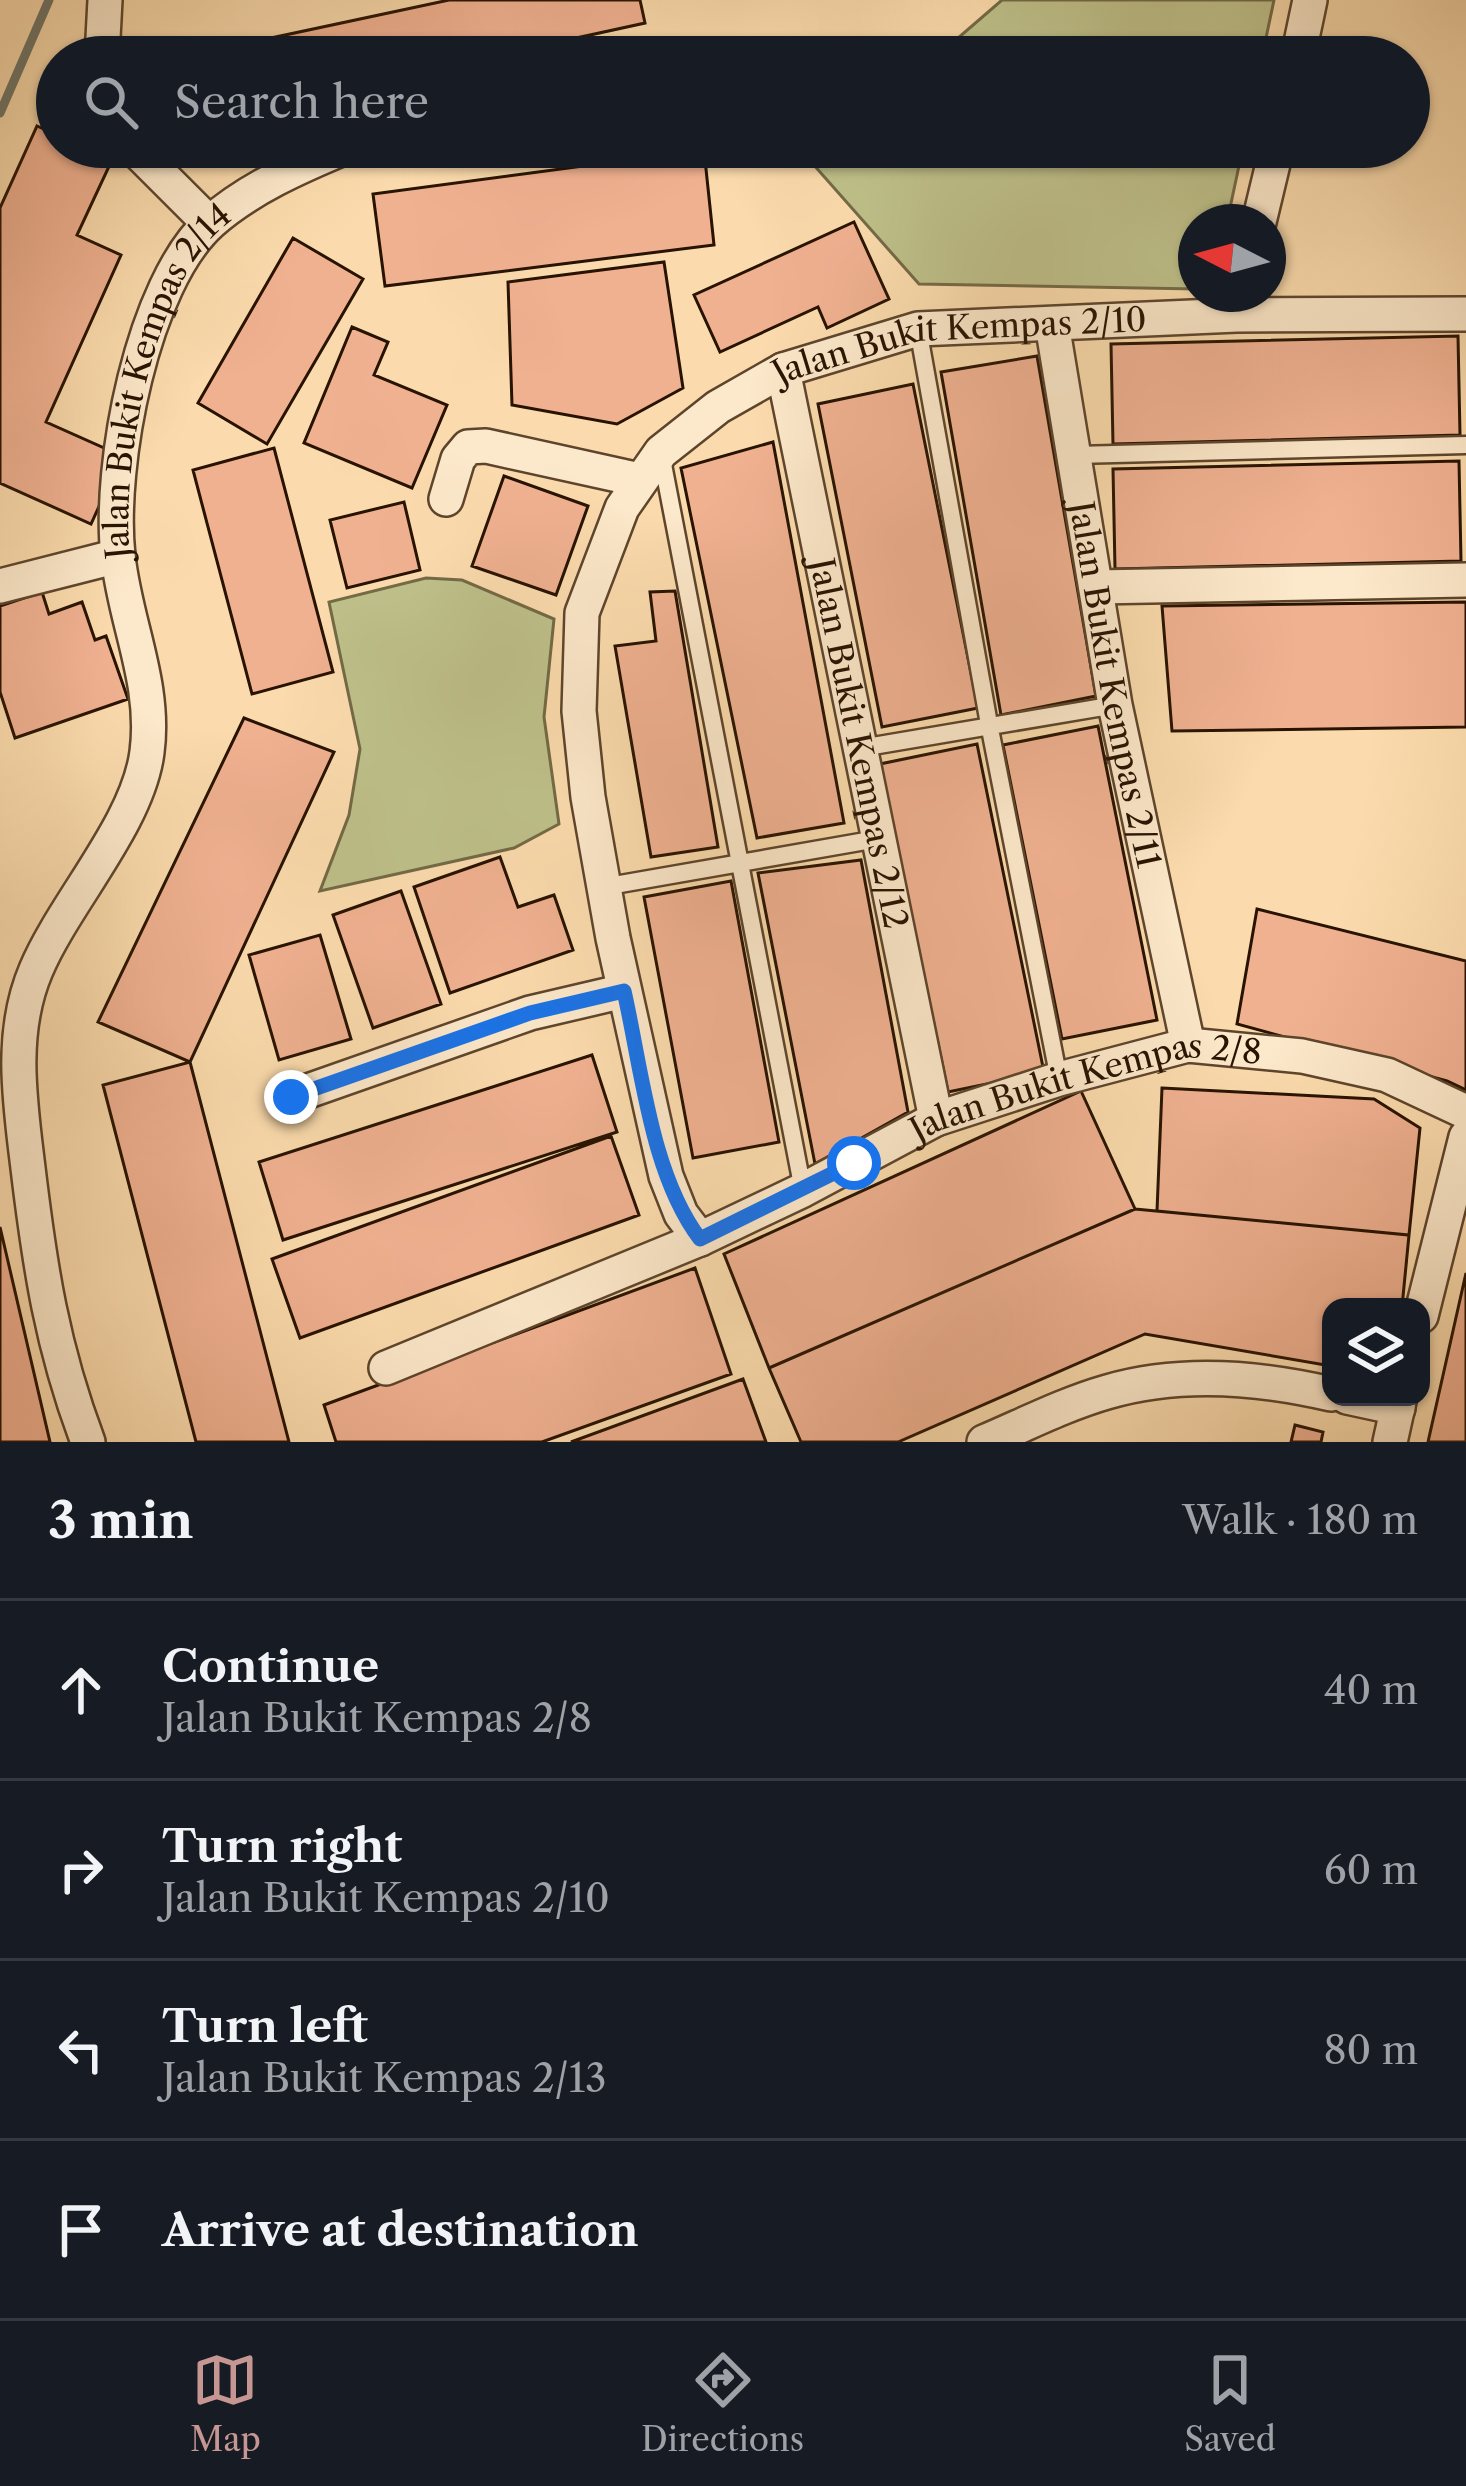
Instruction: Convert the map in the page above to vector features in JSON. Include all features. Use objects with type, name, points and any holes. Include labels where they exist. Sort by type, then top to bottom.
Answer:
[{"type":"street","points":[[103,36],[105,0]]},
{"type":"street","points":[[1302,36],[1310,0]]},
{"type":"street","points":[[154,168],[209,223]]},
{"type":"street","name":"Jalan Bukit Kempas 2/14","points":[[88,1442],[62,1372],[41,1282],[19,1086],[20,1028],[36,971],[124,816],[147,758],[150,712],[118,556],[118,484],[133,388],[158,298],[209,223],[263,187],[302,168]]},
{"type":"street","points":[[1263,204],[1272,168]]},
{"type":"street","name":"Jalan Bukit Kempas 2/10","points":[[1286,306],[1466,314]]},
{"type":"street","name":"Jalan Bukit Kempas 2/10","points":[[700,1239],[681,1214],[666,1176],[603,886],[579,711],[582,613],[622,508],[661,452],[718,407],[783,370],[918,329],[1052,324],[1178,311]]},
{"type":"street","name":"Jalan Bukit Kempas 2/11","points":[[1052,324],[1115,705],[1188,1046]]},
{"type":"street","name":"Jalan Bukit Kempas 2/12","points":[[783,370],[935,1119]]},
{"type":"street","points":[[446,499],[458,459],[468,447],[487,446],[640,480]]},
{"type":"street","points":[[0,586],[118,556]]},
{"type":"street","points":[[1096,586],[1466,580]]},
{"type":"street","points":[[291,1097],[530,1013],[624,991]]},
{"type":"street","name":"Jalan Bukit Kempas 2/8","points":[[386,1368],[700,1239],[935,1119],[1059,1079],[1188,1046],[1302,1056],[1387,1075],[1466,1112]]},
{"type":"street","points":[[1426,1298],[1466,1137]]},
{"type":"street","points":[[984,1442],[1102,1393],[1144,1383],[1187,1378],[1238,1380],[1322,1393]]},
{"type":"street","points":[[1390,1442],[1398,1406]]},
{"type":"lane","points":[[918,329],[988,724],[1059,1079]]},
{"type":"lane","points":[[1075,455],[1466,445]]},
{"type":"lane","points":[[661,452],[802,1190]]},
{"type":"lane","points":[[861,748],[1115,705]]},
{"type":"lane","points":[[603,886],[878,839]]},
{"type":"green space","points":[[1002,0],[1274,0],[1266,36],[960,36]]},
{"type":"green space","points":[[816,168],[1239,168],[1231,204],[1178,204],[1178,289],[919,284]]},
{"type":"green space","points":[[426,578],[462,580],[554,619],[544,717],[559,824],[514,848],[320,891],[349,815],[360,749],[329,602]]},
{"type":"building","points":[[449,0],[640,0],[645,23],[585,36],[280,36]]},
{"type":"building","points":[[36,128],[36,168],[108,168],[77,235],[121,255],[46,422],[122,456],[91,524],[0,483],[0,208]]},
{"type":"building","points":[[569,168],[706,168],[714,245],[385,286],[373,194]]},
{"type":"building","points":[[854,222],[889,299],[827,328],[818,307],[720,352],[694,295]]},
{"type":"building","points":[[293,238],[363,279],[267,444],[198,403]]},
{"type":"building","points":[[664,262],[683,388],[617,424],[512,405],[508,282]]},
{"type":"building","points":[[352,327],[388,342],[374,375],[447,405],[412,488],[304,443]]},
{"type":"building","points":[[1458,336],[1460,435],[1113,444],[1111,344]]},
{"type":"building","points":[[1037,356],[1096,696],[1001,715],[941,372]]},
{"type":"building","points":[[913,384],[978,708],[882,727],[818,404]]},
{"type":"building","points":[[773,442],[844,823],[757,838],[681,468]]},
{"type":"building","points":[[274,448],[333,672],[252,694],[193,470]]},
{"type":"building","points":[[1459,461],[1461,561],[1115,569],[1113,469]]},
{"type":"building","points":[[504,476],[588,506],[556,595],[472,566]]},
{"type":"building","points":[[404,502],[420,570],[347,588],[330,520]]},
{"type":"building","points":[[675,591],[718,847],[651,857],[615,646],[656,641],[650,592]]},
{"type":"building","points":[[42,592],[49,614],[82,602],[95,640],[106,636],[128,699],[15,738],[0,692],[0,606]]},
{"type":"building","points":[[1466,602],[1466,727],[1172,731],[1162,606]]},
{"type":"building","points":[[244,718],[334,752],[190,1062],[98,1022]]},
{"type":"building","points":[[1098,726],[1157,1020],[1062,1039],[1003,745]]},
{"type":"building","points":[[977,744],[1044,1072],[948,1092],[880,764]]},
{"type":"building","points":[[500,857],[518,907],[554,895],[573,950],[450,993],[414,887]]},
{"type":"building","points":[[861,860],[908,1112],[815,1164],[758,873]]},
{"type":"building","points":[[731,881],[779,1142],[693,1158],[644,897]]},
{"type":"building","points":[[401,891],[441,1004],[373,1028],[333,915]]},
{"type":"building","points":[[1257,909],[1466,961],[1466,1090],[1237,1024]]},
{"type":"building","points":[[320,935],[351,1039],[279,1060],[249,955]]},
{"type":"building","points":[[592,1055],[617,1132],[283,1240],[259,1162]]},
{"type":"building","points":[[190,1062],[289,1442],[196,1442],[103,1085]]},
{"type":"building","points":[[1162,1088],[1374,1099],[1420,1128],[1409,1235],[1157,1211]]},
{"type":"building","points":[[1081,1091],[1135,1209],[769,1368],[724,1254]]},
{"type":"building","points":[[611,1136],[639,1215],[300,1338],[272,1259]]},
{"type":"building","points":[[1135,1209],[1409,1235],[1403,1298],[1322,1298],[1322,1364],[1145,1334],[898,1442],[801,1442],[769,1368]]},
{"type":"building","points":[[0,1227],[50,1442],[0,1442]]},
{"type":"building","points":[[695,1268],[731,1374],[542,1442],[336,1442],[324,1405]]},
{"type":"building","points":[[1466,1273],[1466,1442],[1428,1442]]},
{"type":"building","points":[[743,1379],[766,1442],[571,1442]]},
{"type":"building","points":[[1295,1425],[1323,1432],[1321,1442],[1291,1442]]},
{"type":"waterway","points":[[0,113],[49,0]]},
{"type":"route","points":[[291,1097],[530,1013],[624,991],[666,1176],[681,1214],[700,1239],[854,1163]]}]
